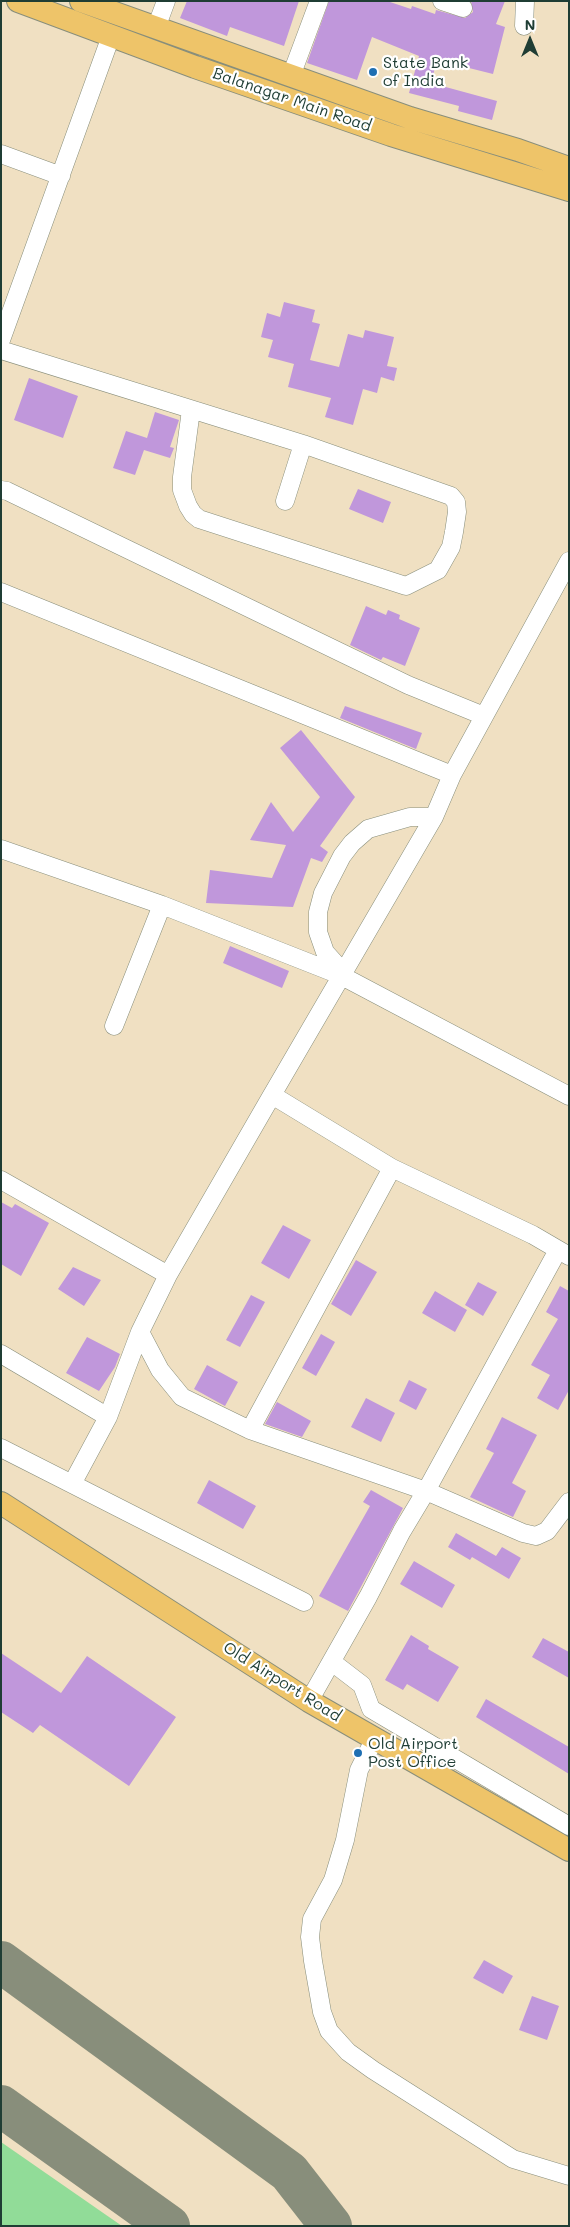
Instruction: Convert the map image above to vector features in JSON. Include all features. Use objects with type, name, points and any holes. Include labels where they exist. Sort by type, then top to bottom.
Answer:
[{"type":"main road","name":"Balanagar Main Road","points":[[18,1],[391,135],[569,190]]},
{"type":"main road","name":"Balanagar Main Road","points":[[81,1],[410,118],[518,150],[569,168]]},
{"type":"main road","name":"Old Airport Road","points":[[1,1503],[309,1701],[569,1850]]},
{"type":"street","points":[[156,28],[166,1]]},
{"type":"street","points":[[291,76],[319,1]]},
{"type":"street","points":[[442,1],[463,8]]},
{"type":"street","points":[[524,26],[525,1]]},
{"type":"street","points":[[1,340],[111,36]]},
{"type":"street","points":[[1,154],[61,176]]},
{"type":"street","points":[[1,350],[302,444],[451,496],[456,502],[457,512],[454,532],[451,547],[438,570],[406,586],[199,519],[188,506],[182,490],[191,410]]},
{"type":"street","points":[[285,501],[302,444]]},
{"type":"street","points":[[1,490],[16,495],[408,685],[484,716]]},
{"type":"street","points":[[72,1484],[108,1417],[140,1332],[168,1275],[434,817],[452,775],[569,561]]},
{"type":"street","points":[[1,592],[452,775]]},
{"type":"street","points":[[342,974],[325,952],[318,932],[318,912],[323,893],[342,856],[352,843],[368,829],[410,818],[434,817]]},
{"type":"street","points":[[1,849],[162,905],[342,974],[569,1096]]},
{"type":"street","points":[[114,1026],[162,905]]},
{"type":"street","points":[[272,1095],[392,1168],[533,1235],[563,1253],[402,1531],[309,1701]]},
{"type":"street","points":[[250,1430],[392,1168]]},
{"type":"street","points":[[1,1180],[168,1275]]},
{"type":"street","points":[[140,1332],[160,1370],[182,1397],[250,1430],[426,1491],[522,1534],[536,1536],[548,1531],[569,1502]]},
{"type":"street","points":[[1,1354],[108,1417]]},
{"type":"street","points":[[1,1448],[304,1602]]},
{"type":"street","points":[[332,1662],[362,1685],[371,1709],[569,1826]]},
{"type":"street","points":[[375,1738],[359,1770],[345,1840],[333,1880],[312,1919],[310,1937],[312,1953],[322,2012],[329,2031],[348,2052],[373,2070],[512,2159],[569,2176]]},
{"type":"green space","points":[[1,2142],[122,2226],[1,2226]]},
{"type":"building","points":[[187,1],[299,1],[284,46],[230,27],[227,36],[180,18]]},
{"type":"building","points":[[329,1],[387,1],[411,9],[412,6],[435,14],[436,10],[465,18],[473,12],[471,1],[505,1],[496,24],[505,27],[493,74],[437,60],[431,83],[497,101],[492,120],[458,111],[459,106],[409,93],[419,56],[372,37],[357,80],[307,63]]},
{"type":"building","points":[[284,302],[315,310],[312,322],[320,324],[310,360],[339,367],[348,334],[363,338],[365,330],[394,337],[387,366],[397,368],[394,381],[381,377],[377,393],[363,389],[353,425],[325,417],[331,398],[288,387],[294,364],[268,357],[273,340],[261,337],[267,313],[280,317]]},
{"type":"building","points":[[29,378],[78,396],[63,438],[14,420]]},
{"type":"building","points":[[155,412],[179,420],[170,447],[174,448],[170,458],[144,450],[135,475],[113,468],[126,431],[147,438]]},
{"type":"building","points":[[358,489],[391,502],[383,523],[349,509]]},
{"type":"building","points":[[366,606],[386,615],[388,610],[400,615],[399,619],[420,628],[405,666],[383,657],[381,660],[350,645]]},
{"type":"building","points":[[345,706],[422,733],[416,749],[340,718]]},
{"type":"building","points":[[301,730],[355,797],[320,846],[328,852],[322,862],[311,858],[293,907],[206,903],[210,870],[272,878],[286,845],[250,840],[271,802],[293,832],[320,797],[280,748]]},
{"type":"building","points":[[230,946],[289,971],[282,988],[223,963]]},
{"type":"building","points":[[1,1202],[12,1208],[15,1204],[49,1223],[21,1276],[1,1264]]},
{"type":"building","points":[[283,1225],[311,1240],[289,1279],[261,1263]]},
{"type":"building","points":[[356,1260],[377,1272],[351,1316],[331,1304]]},
{"type":"building","points":[[73,1267],[101,1280],[84,1306],[58,1289]]},
{"type":"building","points":[[478,1282],[497,1292],[483,1316],[465,1305]]},
{"type":"building","points":[[560,1286],[569,1291],[569,1390],[558,1410],[537,1398],[550,1375],[531,1365],[558,1319],[546,1312]]},
{"type":"building","points":[[435,1291],[467,1310],[455,1332],[422,1313]]},
{"type":"building","points":[[251,1295],[265,1302],[240,1347],[226,1340]]},
{"type":"building","points":[[321,1334],[335,1342],[316,1376],[302,1368]]},
{"type":"building","points":[[87,1337],[120,1354],[115,1367],[99,1391],[66,1373]]},
{"type":"building","points":[[207,1365],[238,1382],[225,1406],[194,1389]]},
{"type":"building","points":[[409,1380],[427,1389],[416,1410],[399,1401]]},
{"type":"building","points":[[366,1398],[395,1413],[381,1442],[351,1427]]},
{"type":"building","points":[[277,1402],[311,1421],[302,1437],[265,1424]]},
{"type":"building","points":[[502,1417],[537,1435],[512,1483],[526,1491],[513,1517],[470,1497],[494,1453],[486,1449]]},
{"type":"building","points":[[209,1480],[256,1506],[243,1529],[197,1503]]},
{"type":"building","points":[[371,1490],[403,1508],[348,1611],[319,1596],[370,1506],[363,1502]]},
{"type":"building","points":[[456,1533],[496,1556],[502,1547],[521,1558],[509,1579],[472,1557],[470,1560],[448,1547]]},
{"type":"building","points":[[414,1561],[455,1585],[442,1608],[400,1584]]},
{"type":"building","points":[[411,1635],[429,1646],[428,1649],[459,1667],[438,1702],[407,1684],[403,1690],[385,1680]]},
{"type":"building","points":[[543,1638],[569,1652],[569,1678],[532,1657]]},
{"type":"building","points":[[1,1653],[61,1693],[87,1656],[176,1717],[129,1786],[40,1725],[33,1733],[1,1712]]},
{"type":"building","points":[[486,1699],[569,1747],[569,1774],[476,1717]]},
{"type":"building","points":[[484,1960],[513,1976],[503,1994],[473,1978]]},
{"type":"building","points":[[532,1996],[559,2006],[547,2040],[519,2030]]},
{"type":"taxiway","points":[[1,1962],[289,2172],[331,2226]]},
{"type":"taxiway","points":[[1,2106],[169,2226]]},
{"type":"place","name":"State Bank of India","points":[[373,72]]},
{"type":"place","name":"Old Airport Post Office","points":[[358,1753]]}]
